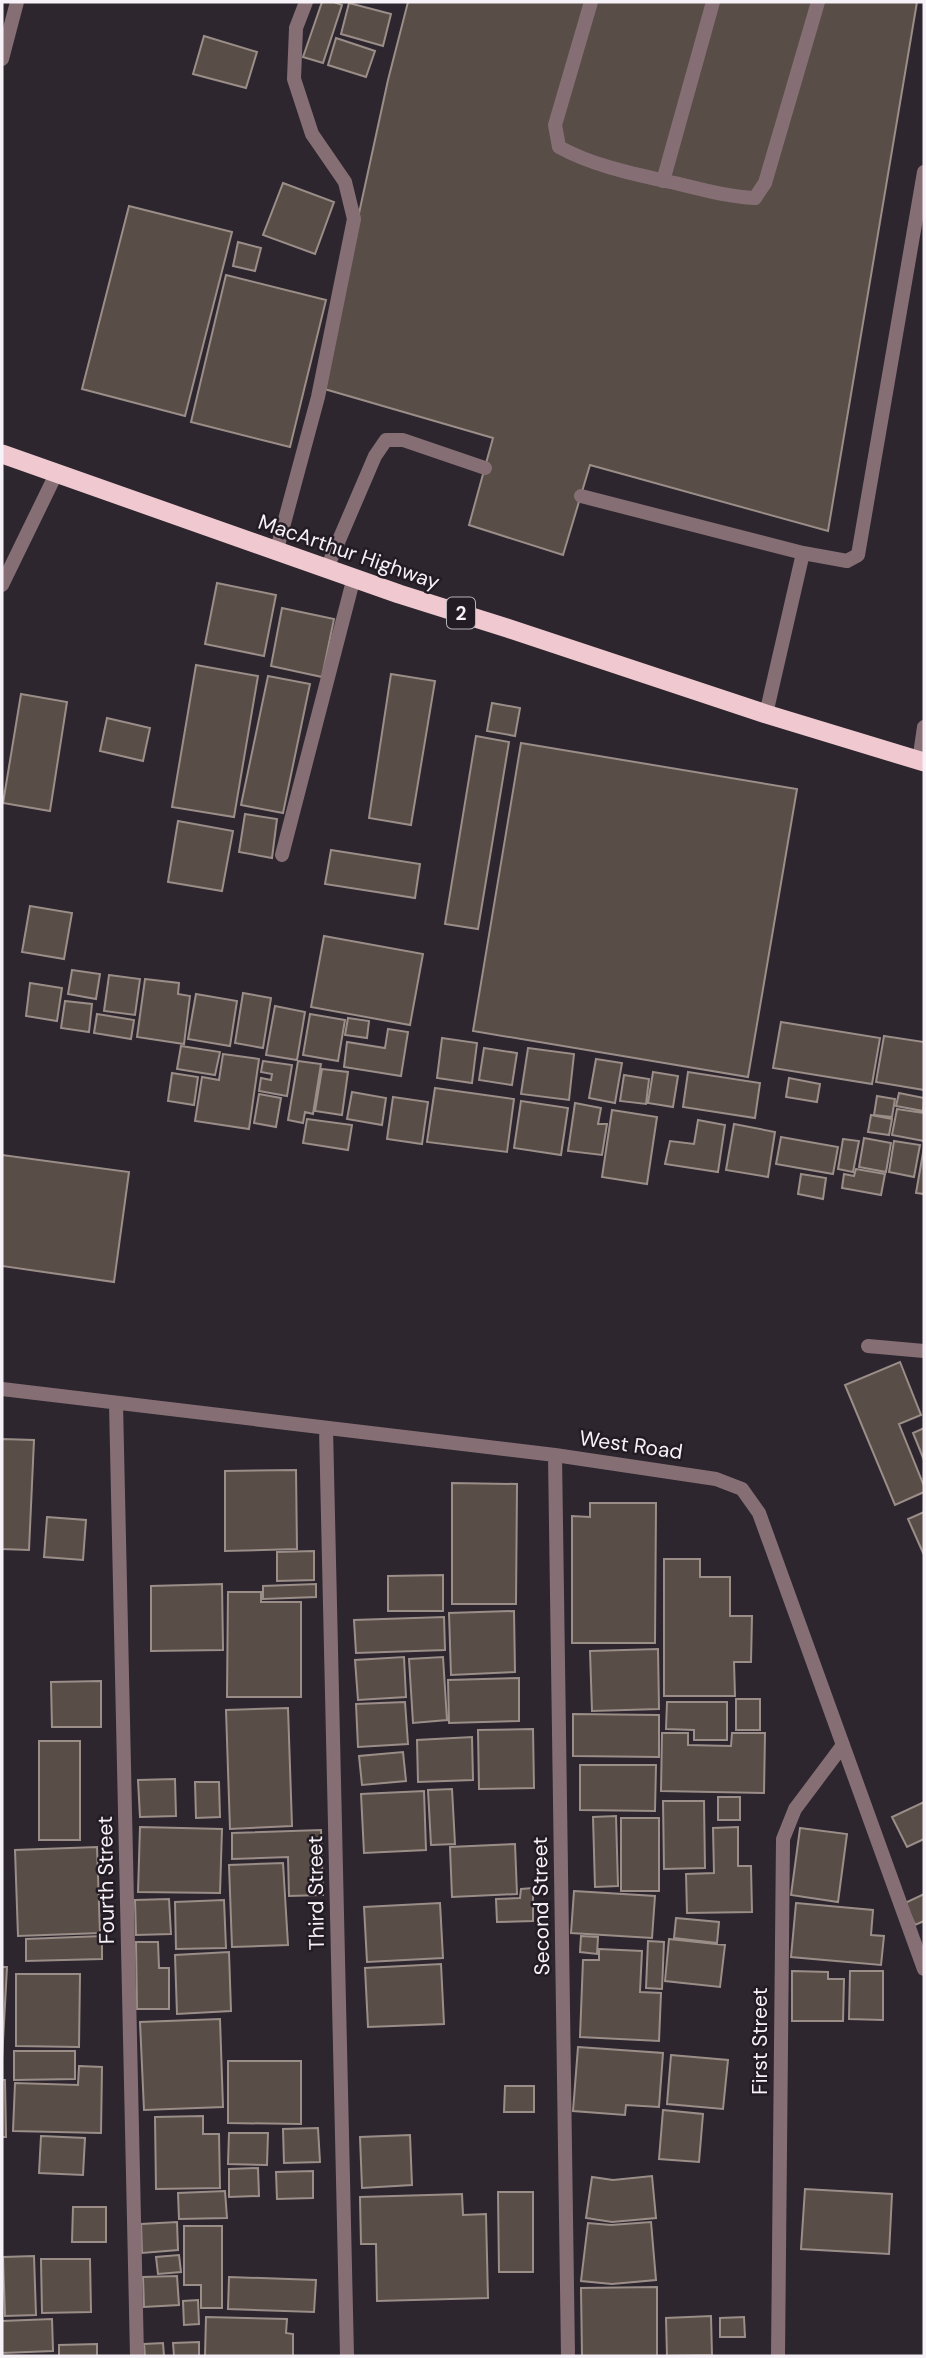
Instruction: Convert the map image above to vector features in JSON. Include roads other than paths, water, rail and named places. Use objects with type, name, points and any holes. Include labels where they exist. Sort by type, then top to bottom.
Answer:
[{"type":"highway","name":"MacArthur Highway","points":[[2,454],[276,553],[766,714],[921,761]]},
{"type":"street","points":[[2,60],[17,2]]},
{"type":"street","points":[[276,553],[318,397],[354,219],[345,182],[312,134],[294,79],[296,28],[306,2]]},
{"type":"street","points":[[591,2],[555,125],[559,147],[580,159],[663,181],[736,197],[755,198],[765,183],[818,2]]},
{"type":"street","points":[[663,181],[712,2]]},
{"type":"street","points":[[581,496],[803,553],[847,561],[858,555],[924,172]]},
{"type":"street","points":[[327,568],[375,456],[386,440],[403,440],[485,468]]},
{"type":"street","points":[[2,585],[56,474]]},
{"type":"street","points":[[766,714],[803,553]]},
{"type":"street","points":[[282,855],[354,577]]},
{"type":"street","points":[[921,761],[924,727]]},
{"type":"street","points":[[868,1346],[924,1351]]},
{"type":"street","name":"West Road","points":[[2,1389],[555,1455],[716,1479],[742,1489],[760,1513],[924,1969]]},
{"type":"street","name":"Fourth Street","points":[[116,1403],[137,2356]]},
{"type":"street","name":"Third Street","points":[[326,1428],[347,2356]]},
{"type":"street","name":"Second Street","points":[[555,1455],[568,2356]]},
{"type":"street","name":"First Street","points":[[778,2356],[783,1839],[795,1810],[843,1745]]}]
